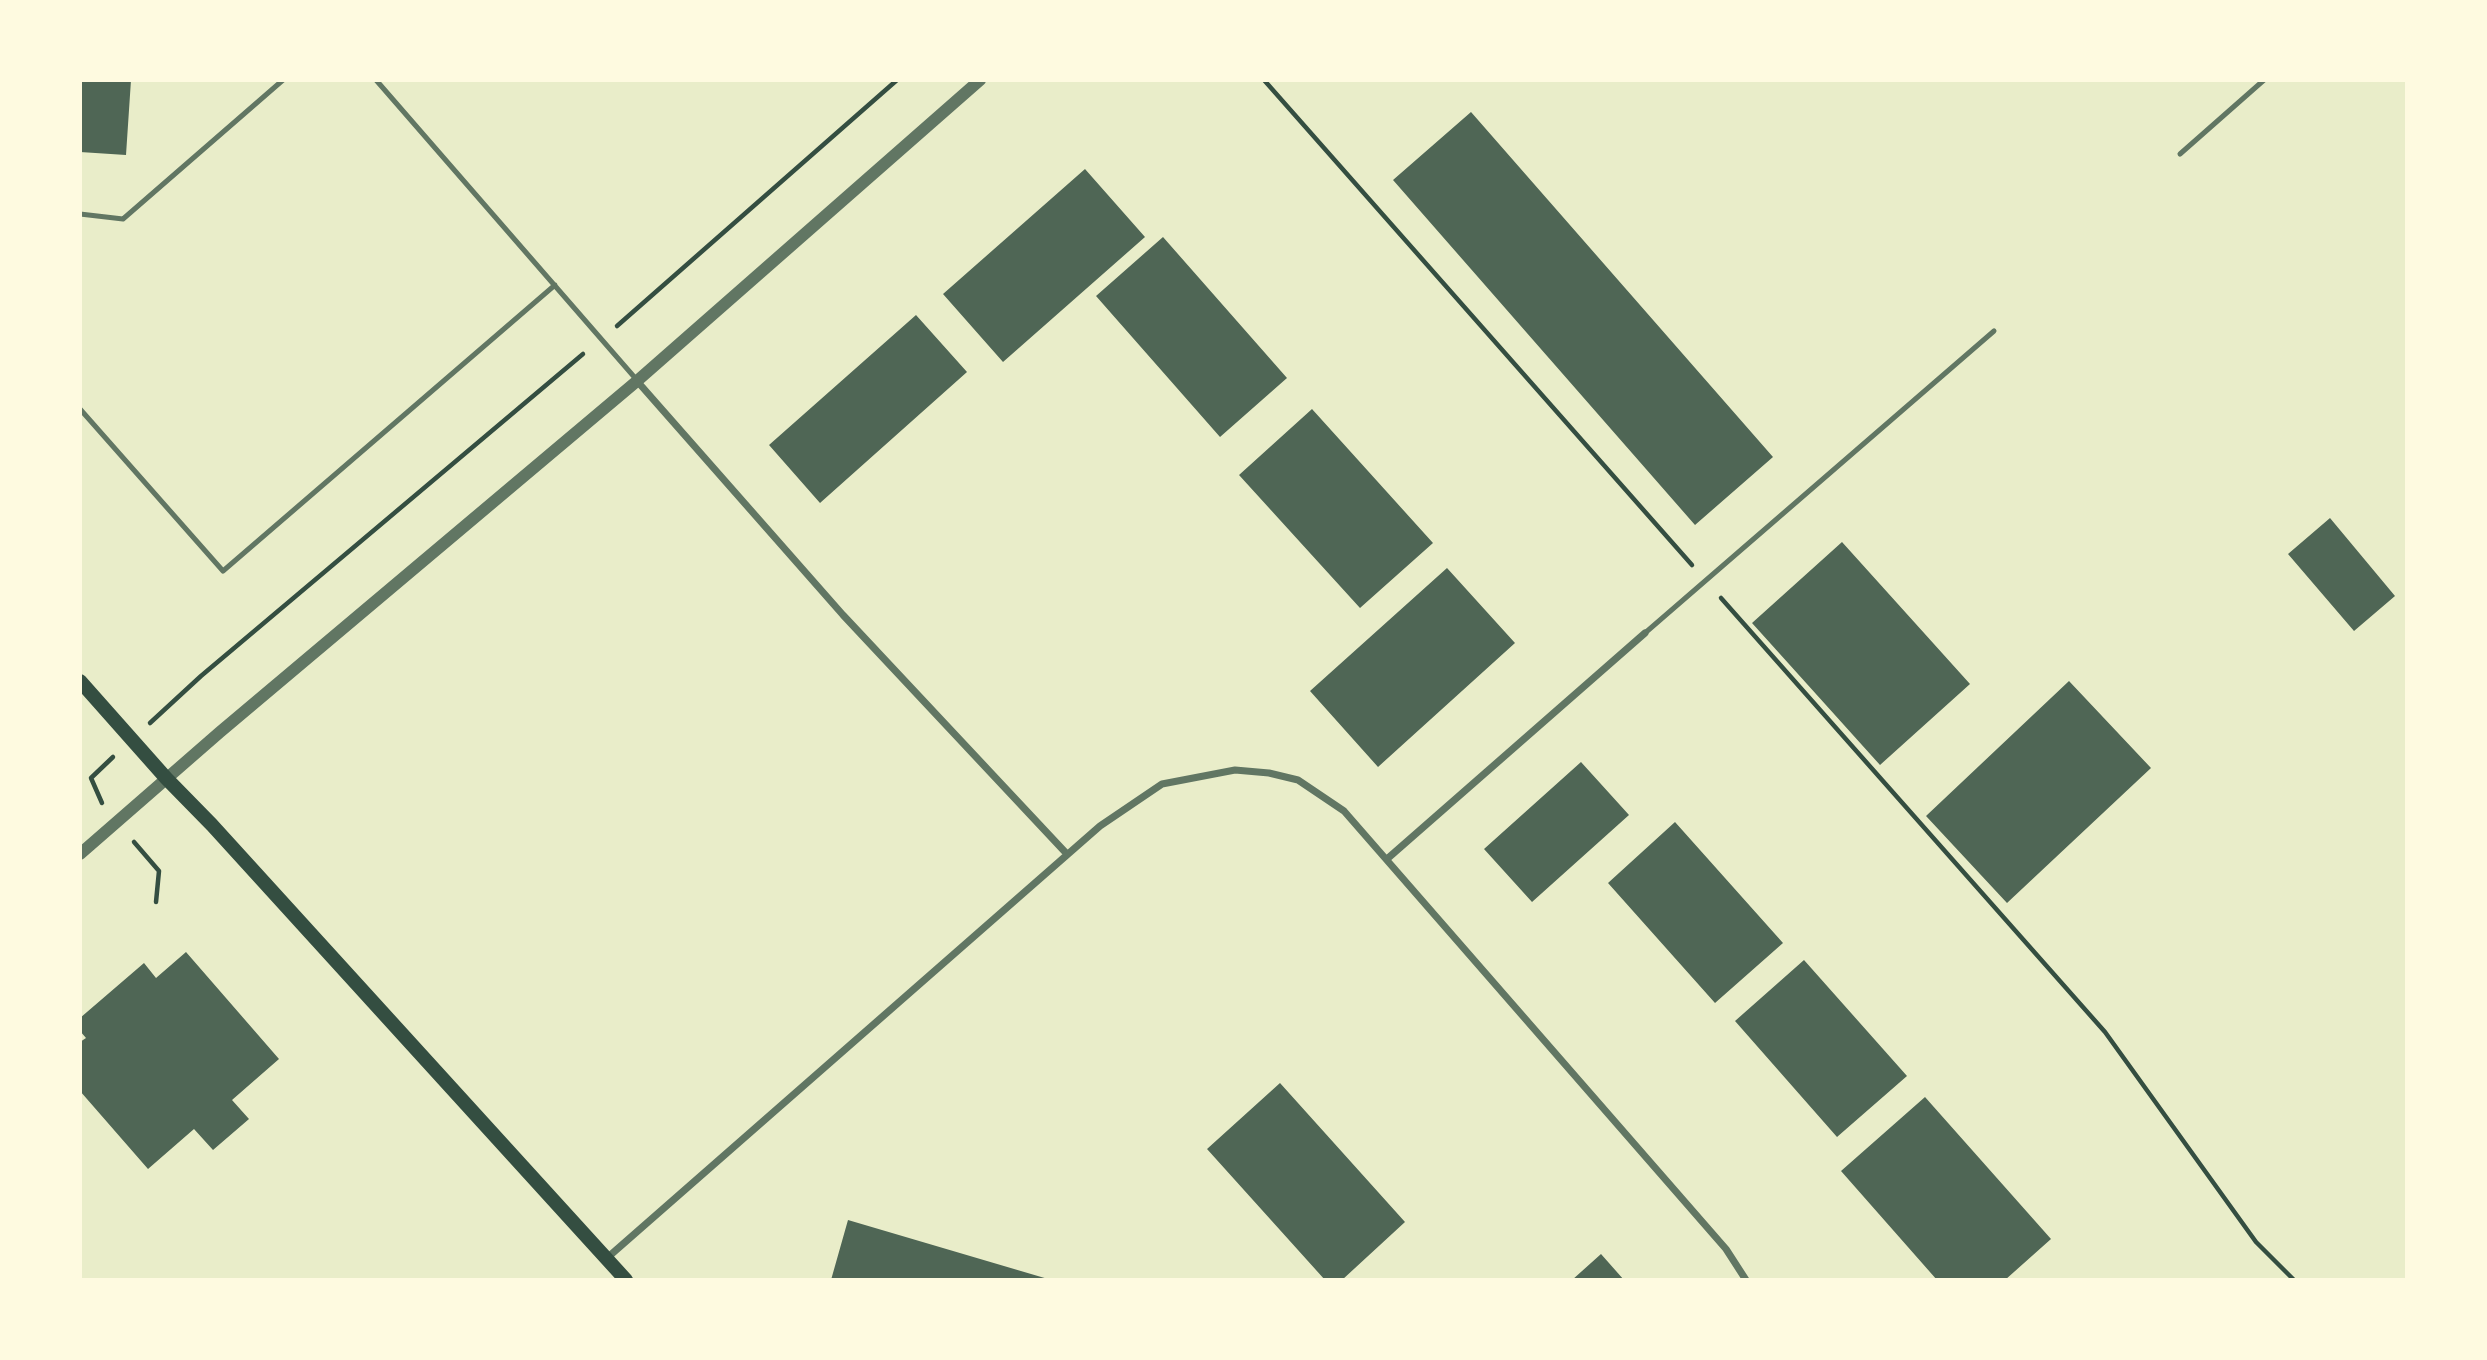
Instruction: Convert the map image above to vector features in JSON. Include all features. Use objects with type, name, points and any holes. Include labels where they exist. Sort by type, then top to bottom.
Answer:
[{"type":"main road","points":[[80,681],[626,1279]]},
{"type":"street","points":[[80,854],[166,778],[637,381],[979,80]]},
{"type":"street","points":[[637,381],[843,615],[1066,853]]},
{"type":"street","points":[[1387,859],[1645,633]]},
{"type":"street","points":[[607,1258],[1066,853],[1100,826],[1162,784],[1235,770],[1269,773],[1298,780],[1322,793],[1344,811],[1726,1249],[1746,1279]]},
{"type":"lane","points":[[80,214],[124,219],[283,80]]},
{"type":"lane","points":[[376,80],[637,381]]},
{"type":"lane","points":[[2180,154],[2264,80]]},
{"type":"lane","points":[[80,409],[223,571],[555,285]]},
{"type":"lane","points":[[1645,633],[1994,331]]},
{"type":"path","points":[[156,902],[159,871],[99,800],[91,778],[201,676],[601,339],[897,80]]},
{"type":"path","points":[[1264,80],[2105,1032],[2256,1242],[2294,1279]]},
{"type":"building","points":[[80,80],[131,80],[126,155],[80,152]]},
{"type":"building","points":[[1471,112],[1773,457],[1695,525],[1393,180]]},
{"type":"building","points":[[1085,169],[1145,237],[1003,362],[943,294]]},
{"type":"building","points":[[1163,237],[1287,378],[1220,437],[1096,296]]},
{"type":"building","points":[[916,315],[967,372],[820,503],[769,445]]},
{"type":"building","points":[[1312,409],[1433,543],[1360,608],[1239,475]]},
{"type":"building","points":[[2330,518],[2395,596],[2354,631],[2288,554]]},
{"type":"building","points":[[1842,542],[1970,684],[1880,765],[1752,623]]},
{"type":"building","points":[[1447,568],[1515,643],[1378,767],[1310,691]]},
{"type":"building","points":[[2069,681],[2151,768],[2007,903],[1926,816]]},
{"type":"building","points":[[1581,762],[1629,815],[1532,902],[1484,849]]},
{"type":"building","points":[[1675,822],[1783,943],[1715,1003],[1608,883]]},
{"type":"building","points":[[186,952],[279,1059],[232,1100],[249,1119],[213,1150],[194,1129],[148,1169],[80,1091],[80,1042],[86,1038],[80,1031],[80,1018],[144,963],[156,978]]},
{"type":"building","points":[[1804,960],[1907,1076],[1837,1137],[1735,1021]]},
{"type":"building","points":[[1280,1083],[1405,1222],[1342,1280],[1325,1280],[1207,1149]]},
{"type":"building","points":[[1925,1097],[2051,1239],[2005,1280],[1937,1280],[1841,1171]]},
{"type":"building","points":[[848,1220],[1048,1279],[1048,1280],[831,1280]]},
{"type":"building","points":[[1601,1254],[1624,1280],[1572,1280]]}]
